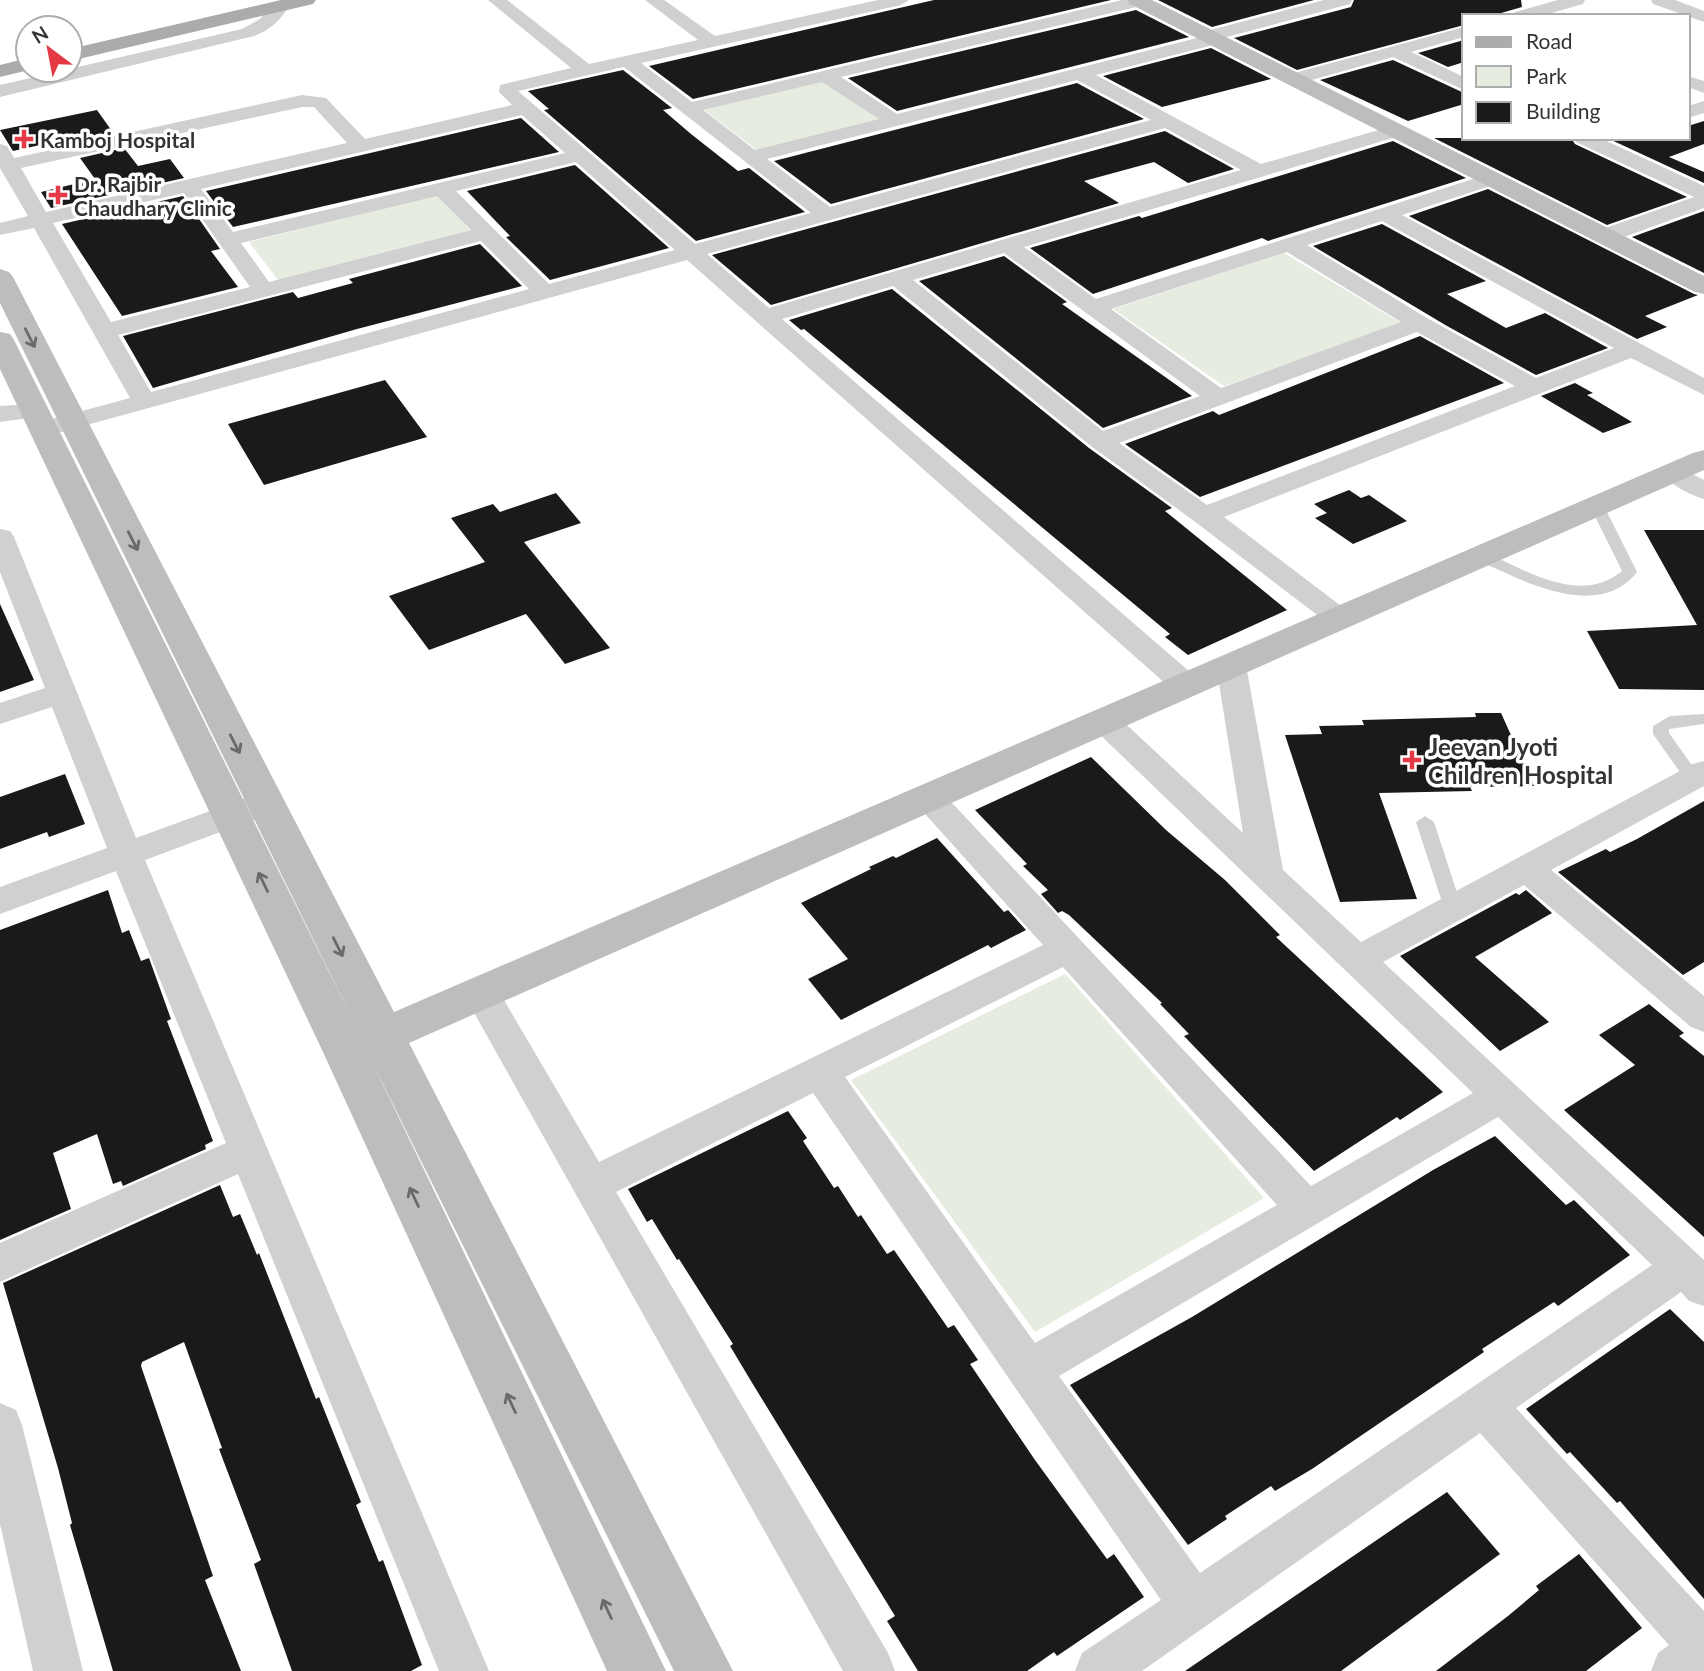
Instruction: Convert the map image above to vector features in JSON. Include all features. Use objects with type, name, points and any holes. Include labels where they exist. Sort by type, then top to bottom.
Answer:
[{"type":"main road","points":[[84,45],[278,3],[306,0]]},
{"type":"main road","points":[[84,52],[278,3]]},
{"type":"street","points":[[496,0],[585,70]]},
{"type":"street","points":[[653,0],[712,42]]},
{"type":"street","points":[[901,0],[508,89],[526,108],[1186,685]]},
{"type":"street","points":[[1289,0],[1309,9]]},
{"type":"street","points":[[752,158],[1080,74],[1344,0]]},
{"type":"street","points":[[1521,11],[1577,0]]},
{"type":"street","points":[[1659,0],[1681,14]]},
{"type":"street","points":[[689,108],[1138,1],[1704,286]]},
{"type":"street","points":[[0,91],[234,37],[265,25],[275,16],[278,3]]},
{"type":"street","points":[[1294,79],[1462,33]]},
{"type":"street","points":[[1394,51],[1462,83]]},
{"type":"street","points":[[627,61],[827,215]]},
{"type":"street","points":[[1080,74],[1258,171]]},
{"type":"street","points":[[826,76],[895,121]]},
{"type":"street","points":[[145,402],[5,158],[302,100],[319,102],[361,146]]},
{"type":"street","points":[[0,229],[526,108]]},
{"type":"street","points":[[38,419],[145,402],[1167,122]]},
{"type":"street","points":[[765,317],[1396,131]]},
{"type":"street","points":[[1595,140],[1704,194]]},
{"type":"street","points":[[229,240],[580,155]]},
{"type":"street","points":[[1093,307],[1492,179]]},
{"type":"street","points":[[189,186],[264,290]]},
{"type":"street","points":[[442,189],[544,292]]},
{"type":"street","points":[[1605,236],[1704,201]]},
{"type":"street","points":[[1385,214],[1704,387]]},
{"type":"street","points":[[104,331],[486,233]]},
{"type":"street","points":[[1289,244],[1419,323],[1534,387]]},
{"type":"street","points":[[1007,246],[1218,397]]},
{"type":"street","points":[[0,277],[38,419]]},
{"type":"street","points":[[896,278],[1100,441],[1204,515],[1339,618]]},
{"type":"street","points":[[1100,441],[1419,323]]},
{"type":"street","points":[[0,340],[38,419],[248,809],[364,1044],[704,1671]]},
{"type":"street","points":[[1204,515],[1633,349]]},
{"type":"street","points":[[364,1044],[1688,466],[1704,491]]},
{"type":"street","points":[[5,561],[63,693],[126,854],[464,1671]]},
{"type":"street","points":[[1231,665],[1267,874]]},
{"type":"street","points":[[0,714],[63,693]]},
{"type":"street","points":[[1100,1671],[1484,1405],[1693,1277],[1104,721]]},
{"type":"street","points":[[1357,960],[1698,775]]},
{"type":"street","points":[[928,797],[1306,1209]]},
{"type":"street","points":[[0,901],[248,809]]},
{"type":"street","points":[[1526,868],[1699,1004]]},
{"type":"street","points":[[591,1185],[1068,949]]},
{"type":"street","points":[[481,993],[870,1671]]},
{"type":"street","points":[[364,1044],[636,1671]]},
{"type":"street","points":[[820,1072],[1194,1606]]},
{"type":"street","points":[[1028,1370],[1502,1096]]},
{"type":"street","points":[[0,1262],[249,1151]]},
{"type":"street","points":[[1484,1405],[1704,1647],[1676,1671]]},
{"type":"street","points":[[0,1425],[8,1496],[58,1671]]},
{"type":"lane","points":[[1482,556],[1546,585],[1572,591],[1601,589],[1621,583],[1630,572],[1597,506]]},
{"type":"lane","points":[[1698,775],[1661,734],[1661,726],[1670,721],[1704,719]]},
{"type":"lane","points":[[1425,822],[1453,908]]},
{"type":"green space","points":[[823,81],[880,119],[758,151],[704,110]]},
{"type":"green space","points":[[437,195],[470,230],[278,280],[249,242]]},
{"type":"green space","points":[[1284,253],[1401,323],[1224,386],[1113,309]]},
{"type":"green space","points":[[1065,974],[1264,1198],[1035,1332],[851,1080]]},
{"type":"building","points":[[934,0],[1111,0],[693,99],[649,66]]},
{"type":"building","points":[[1158,0],[1314,0],[1212,27]]},
{"type":"building","points":[[1354,0],[1521,0],[1522,7],[1498,14],[1462,14],[1462,26],[1297,70],[1234,38],[1351,7]]},
{"type":"building","points":[[1136,10],[1189,37],[897,111],[848,78]]},
{"type":"building","points":[[1462,41],[1462,63],[1448,67],[1418,53]]},
{"type":"building","points":[[1211,48],[1271,79],[1162,107],[1103,76]]},
{"type":"building","points":[[1393,60],[1462,92],[1462,105],[1408,121],[1320,80]]},
{"type":"building","points":[[623,70],[672,108],[663,110],[738,171],[749,168],[805,212],[696,241],[544,110],[549,109],[528,91]]},
{"type":"building","points":[[1077,83],[1144,119],[831,204],[774,161]]},
{"type":"building","points":[[97,110],[114,134],[70,143],[67,139],[13,151],[0,130]]},
{"type":"building","points":[[521,118],[559,152],[233,227],[206,191]]},
{"type":"building","points":[[1704,121],[1704,144],[1669,157],[1704,172],[1704,183],[1611,140],[1690,140],[1690,125]]},
{"type":"building","points":[[1165,131],[1234,169],[1188,183],[1154,162],[1084,181],[1119,203],[771,305],[712,255]]},
{"type":"building","points":[[1434,138],[1572,140],[1575,144],[1687,197],[1607,225]]},
{"type":"building","points":[[1393,141],[1466,178],[1268,241],[1262,238],[1093,294],[1030,248],[1139,216],[1142,218]]},
{"type":"building","points":[[124,148],[138,166],[170,159],[184,178],[51,208],[41,192],[95,179],[80,158]]},
{"type":"building","points":[[575,165],[669,248],[550,280],[506,237],[510,236],[467,191]]},
{"type":"building","points":[[1488,189],[1698,295],[1645,316],[1667,327],[1637,339],[1409,216]]},
{"type":"building","points":[[183,196],[220,249],[211,251],[238,287],[122,316],[62,224]]},
{"type":"building","points":[[1704,211],[1704,273],[1632,237]]},
{"type":"building","points":[[1382,224],[1486,281],[1447,294],[1506,328],[1545,313],[1608,348],[1536,375],[1447,326],[1313,246]]},
{"type":"building","points":[[480,244],[522,286],[357,329],[153,388],[123,336],[293,292],[298,298],[353,283],[349,279]]},
{"type":"building","points":[[1004,256],[1067,302],[1062,304],[1192,396],[1103,428],[919,281]]},
{"type":"building","points":[[892,289],[1089,448],[1172,508],[1165,511],[1287,610],[1188,655],[1165,637],[1170,634],[804,329],[801,330],[789,320]]},
{"type":"building","points":[[1420,336],[1504,383],[1200,497],[1125,444],[1213,411],[1219,415]]},
{"type":"building","points":[[385,380],[427,437],[264,485],[228,424]]},
{"type":"building","points":[[1575,383],[1593,393],[1587,395],[1632,422],[1603,433],[1541,396]]},
{"type":"building","points":[[1349,490],[1361,498],[1369,495],[1407,521],[1353,544],[1315,518],[1327,513],[1314,504]]},
{"type":"building","points":[[556,493],[581,523],[524,542],[610,648],[565,664],[526,614],[429,650],[389,596],[485,562],[451,518],[493,504],[500,512]]},
{"type":"building","points":[[1644,530],[1704,530],[1704,690],[1619,689],[1587,631],[1697,625]]},
{"type":"building","points":[[0,604],[34,680],[0,692]]},
{"type":"building","points":[[1475,713],[1501,713],[1534,786],[1470,787],[1472,791],[1379,793],[1417,899],[1340,902],[1285,735],[1322,734],[1319,726],[1364,725],[1362,720],[1476,717]]},
{"type":"building","points":[[1091,757],[1166,830],[1225,880],[1280,935],[1276,937],[1443,1092],[1400,1120],[1397,1117],[1314,1171],[1184,1036],[1189,1034],[1160,1004],[1162,1003],[1069,915],[1062,911],[1058,913],[1041,894],[1048,890],[1023,866],[1027,864],[975,810]]},
{"type":"building","points":[[65,774],[85,824],[49,837],[47,832],[0,849],[0,797]]},
{"type":"building","points":[[1704,801],[1704,962],[1683,975],[1558,872],[1606,849],[1610,852],[1637,839]]},
{"type":"building","points":[[937,838],[1004,912],[1008,910],[1026,930],[991,948],[988,945],[841,1020],[808,979],[848,959],[801,903],[871,869],[869,867],[893,856],[896,858]]},
{"type":"building","points":[[108,890],[122,933],[129,930],[141,961],[149,958],[171,1019],[167,1021],[213,1141],[205,1145],[206,1149],[123,1186],[121,1181],[113,1184],[97,1134],[53,1153],[71,1209],[0,1240],[0,930]]},
{"type":"building","points":[[1526,890],[1552,913],[1475,957],[1549,1022],[1500,1051],[1400,956]]},
{"type":"building","points":[[1649,1004],[1684,1033],[1679,1036],[1704,1056],[1704,1237],[1564,1110],[1635,1065],[1599,1035]]},
{"type":"building","points":[[788,1111],[807,1138],[803,1141],[834,1188],[838,1186],[887,1254],[894,1250],[948,1328],[954,1325],[978,1360],[970,1364],[1035,1460],[1107,1559],[1114,1554],[1144,1597],[1057,1656],[1054,1652],[1027,1671],[918,1671],[887,1621],[895,1616],[730,1346],[733,1344],[652,1219],[647,1222],[628,1189]]},
{"type":"building","points":[[1495,1136],[1566,1205],[1574,1200],[1630,1255],[1558,1306],[1554,1302],[1482,1349],[1484,1352],[1312,1469],[1275,1491],[1271,1486],[1225,1516],[1227,1519],[1188,1545],[1070,1385],[1192,1317],[1433,1170]]},
{"type":"building","points":[[220,1185],[233,1217],[240,1214],[257,1255],[259,1253],[316,1399],[319,1397],[361,1502],[356,1505],[379,1562],[383,1560],[422,1665],[411,1671],[292,1671],[254,1564],[261,1560],[219,1449],[222,1448],[184,1342],[142,1362],[141,1366],[213,1576],[205,1580],[241,1671],[113,1671],[70,1525],[72,1523],[58,1468],[3,1283]]},
{"type":"building","points":[[1670,1309],[1704,1342],[1704,1599],[1620,1501],[1617,1503],[1526,1409]]},
{"type":"building","points":[[1447,1492],[1500,1554],[1341,1671],[1185,1671]]},
{"type":"building","points":[[1579,1554],[1642,1628],[1586,1671],[1436,1671],[1508,1616],[1539,1590],[1536,1586]]},
{"type":"place","name":"Kamboj Hospital","points":[[24,139]]},
{"type":"place","name":"Dr. Rajbir Chaudhary Clinic","points":[[58,195]]},
{"type":"place","name":"Jeevan Jyoti Children Hospital","points":[[1412,760]]}]
